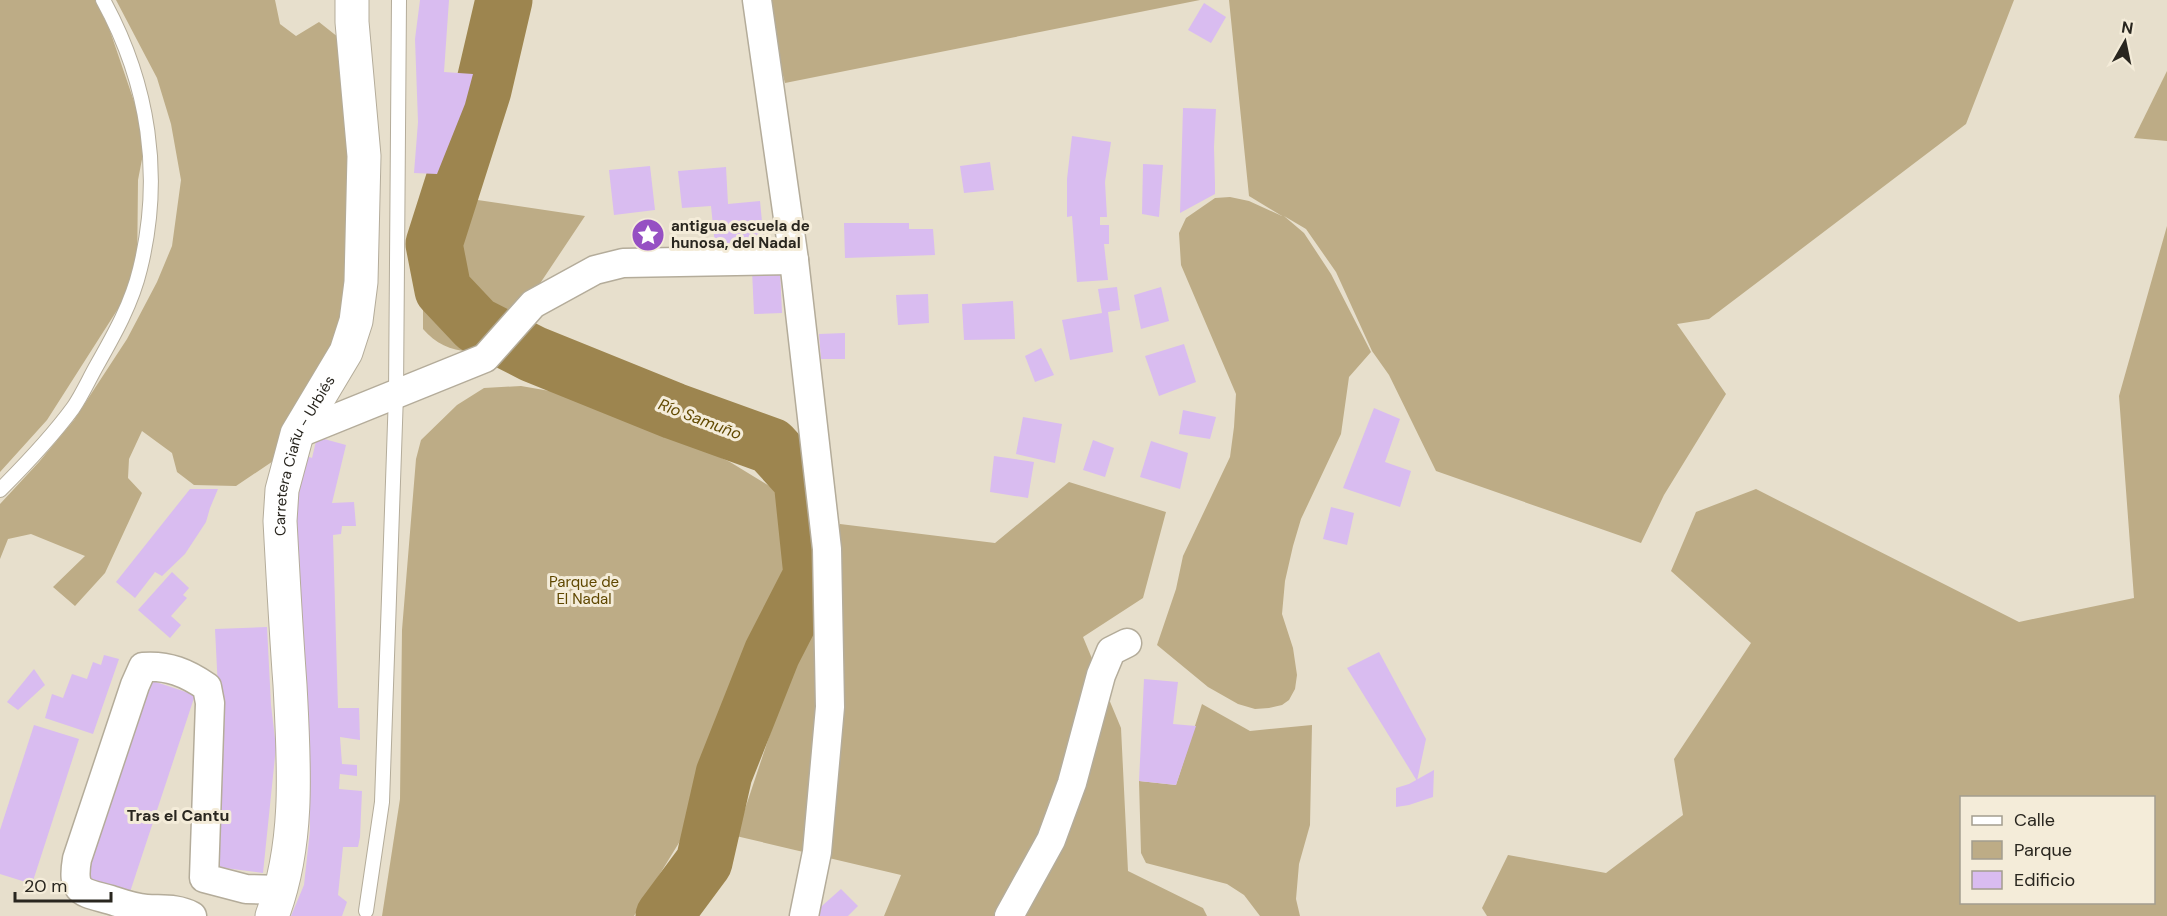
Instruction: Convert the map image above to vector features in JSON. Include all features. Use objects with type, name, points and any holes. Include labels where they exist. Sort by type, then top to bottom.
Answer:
[{"type":"street","name":"Carretera Ciañu - Urbiés","points":[[277,903],[291,826],[295,774],[280,521],[282,490],[297,434],[346,352],[356,321],[361,282],[364,156],[352,0]]},
{"type":"street","points":[[757,0],[794,260],[827,549],[830,707],[817,852],[804,916]]},
{"type":"street","points":[[297,434],[485,358],[533,304],[595,270],[623,263],[794,260]]},
{"type":"street","points":[[1009,916],[1051,840],[1072,783],[1101,675],[1111,651],[1127,643]]},
{"type":"street","points":[[192,916],[166,909],[130,906],[88,895],[79,887],[74,875],[77,859],[143,667],[158,666],[175,670],[194,678],[207,687],[210,703],[204,878],[246,889],[277,903]]},
{"type":"lane","points":[[0,490],[42,448],[74,406],[118,327],[140,269],[149,214],[152,170],[146,112],[130,57],[103,0]]},
{"type":"lane","points":[[366,911],[382,802],[396,394],[399,0]]},
{"type":"green space","points":[[0,0],[95,0],[109,28],[138,113],[143,154],[138,180],[137,279],[47,420],[0,472]]},
{"type":"green space","points":[[116,0],[275,0],[280,24],[296,36],[319,22],[348,45],[355,191],[342,325],[285,453],[236,486],[194,485],[177,472],[172,453],[142,431],[129,459],[128,478],[142,493],[105,573],[75,606],[53,587],[85,556],[31,534],[8,539],[0,559],[0,504],[74,420],[127,339],[157,282],[172,246],[181,180],[171,124],[157,78]]},
{"type":"green space","points":[[763,0],[1200,0],[785,83]]},
{"type":"green space","points":[[1229,0],[2014,0],[1966,124],[1709,319],[1677,324],[1726,394],[1664,495],[1641,543],[1436,471],[1389,375],[1372,351],[1336,272],[1306,229],[1284,216],[1304,233],[1331,274],[1371,352],[1349,377],[1341,434],[1301,519],[1285,581],[1282,614],[1293,648],[1297,675],[1295,689],[1289,700],[1282,705],[1255,709],[1238,704],[1208,687],[1157,645],[1176,589],[1183,556],[1230,457],[1236,394],[1181,265],[1179,233],[1186,218],[1215,198],[1230,197],[1249,201],[1282,216],[1249,196]]},
{"type":"green space","points":[[2167,71],[2167,141],[2134,138]]},
{"type":"green space","points":[[464,198],[585,216],[539,285],[480,350],[472,351],[448,347],[435,340],[423,329],[423,310],[433,284],[455,273],[449,229],[454,209]]},
{"type":"green space","points":[[2167,226],[2167,916],[1487,916],[1482,908],[1508,855],[1606,873],[1683,815],[1674,759],[1751,643],[1671,571],[1696,512],[1756,489],[2019,622],[2134,598],[2119,396]]},
{"type":"green space","name":"Parque de El Nadal","points":[[521,386],[567,394],[625,412],[730,462],[776,490],[788,509],[791,566],[761,637],[722,715],[685,833],[634,916],[382,916],[400,799],[402,630],[416,459],[421,440],[457,405],[484,388]]},
{"type":"green space","points":[[1069,482],[1166,512],[1143,598],[1083,637],[1121,728],[1128,871],[1203,908],[1207,916],[884,916],[901,875],[736,836],[840,524],[995,543]]},
{"type":"green space","points":[[1202,704],[1250,731],[1312,725],[1310,825],[1299,864],[1296,899],[1300,916],[1260,916],[1244,895],[1227,884],[1146,863],[1141,853],[1139,781],[1176,785]]},
{"type":"building","points":[[420,0],[449,0],[444,72],[473,74],[465,104],[437,174],[414,173],[418,122],[415,39]]},
{"type":"building","points":[[1204,3],[1226,17],[1211,43],[1188,30]]},
{"type":"building","points":[[1183,108],[1216,109],[1215,194],[1180,213]]},
{"type":"building","points":[[1072,136],[1111,142],[1105,182],[1107,217],[1100,217],[1100,225],[1109,225],[1109,244],[1104,244],[1108,280],[1077,282],[1072,216],[1067,217],[1067,179]]},
{"type":"building","points":[[990,162],[994,190],[964,193],[960,166]]},
{"type":"building","points":[[1143,164],[1163,165],[1159,217],[1142,214]]},
{"type":"building","points":[[650,166],[655,210],[614,215],[609,170]]},
{"type":"building","points":[[726,167],[728,204],[760,201],[765,253],[716,255],[711,206],[682,208],[678,171]]},
{"type":"building","points":[[844,223],[909,223],[909,229],[933,229],[935,255],[845,258]]},
{"type":"building","points":[[752,270],[780,270],[782,313],[754,314]]},
{"type":"building","points":[[1117,287],[1120,310],[1108,312],[1113,352],[1070,360],[1062,320],[1102,313],[1098,289]]},
{"type":"building","points":[[1161,287],[1169,321],[1141,329],[1134,295]]},
{"type":"building","points":[[928,294],[929,323],[898,325],[896,295]]},
{"type":"building","points":[[1013,301],[1015,339],[964,340],[962,304]]},
{"type":"building","points":[[845,333],[845,359],[821,359],[819,334]]},
{"type":"building","points":[[1184,344],[1196,382],[1159,396],[1145,356]]},
{"type":"building","points":[[1041,348],[1054,375],[1035,382],[1025,356]]},
{"type":"building","points":[[1374,408],[1400,419],[1385,462],[1411,471],[1400,507],[1343,488]]},
{"type":"building","points":[[1183,410],[1216,417],[1210,439],[1179,434]]},
{"type":"building","points":[[1023,417],[1062,424],[1055,463],[1016,454]]},
{"type":"building","points":[[317,437],[346,445],[332,503],[354,502],[356,526],[342,526],[341,534],[333,535],[338,708],[359,708],[360,740],[340,737],[342,764],[357,765],[357,776],[340,774],[339,789],[362,791],[360,837],[358,847],[343,847],[338,895],[347,902],[342,916],[291,916],[304,885],[310,830],[306,681],[292,496],[307,456],[312,458]]},
{"type":"building","points":[[1093,440],[1114,448],[1105,477],[1083,470]]},
{"type":"building","points":[[1151,441],[1188,453],[1180,489],[1140,477]]},
{"type":"building","points":[[994,456],[1034,462],[1028,498],[990,492]]},
{"type":"building","points":[[190,489],[218,489],[206,522],[185,554],[162,576],[155,572],[135,598],[116,582]]},
{"type":"building","points":[[1331,507],[1354,513],[1347,545],[1323,539]]},
{"type":"building","points":[[172,572],[189,588],[183,595],[187,598],[171,616],[181,625],[170,638],[138,610]]},
{"type":"building","points":[[267,627],[271,705],[276,747],[263,873],[217,867],[219,709],[215,629]]},
{"type":"building","points":[[1379,652],[1426,739],[1417,781],[1347,668]]},
{"type":"building","points":[[104,655],[119,659],[93,734],[45,718],[52,694],[63,698],[72,674],[87,679],[93,662],[101,665]]},
{"type":"building","points":[[34,669],[45,685],[18,710],[7,702]]},
{"type":"building","points":[[1144,679],[1178,682],[1173,724],[1196,726],[1176,785],[1139,781]]},
{"type":"building","points":[[150,680],[195,695],[129,895],[83,879]]},
{"type":"building","points":[[34,725],[79,739],[32,884],[0,874],[0,830]]},
{"type":"building","points":[[1434,770],[1433,797],[1396,807],[1396,788],[1409,784]]},
{"type":"building","points":[[841,889],[858,906],[848,916],[817,916],[814,913]]},
{"type":"waterway","name":"Río Samuño","points":[[504,0],[483,90],[434,244],[443,290],[476,325],[533,354],[674,411],[771,446],[802,480],[812,575],[772,653],[724,774],[704,862],[664,916]]},
{"type":"place","name":"antigua escuela de hunosa, del Nadal","points":[[648,235]]},
{"type":"district","name":"Tras el Cantu","points":[[178,815]]}]
